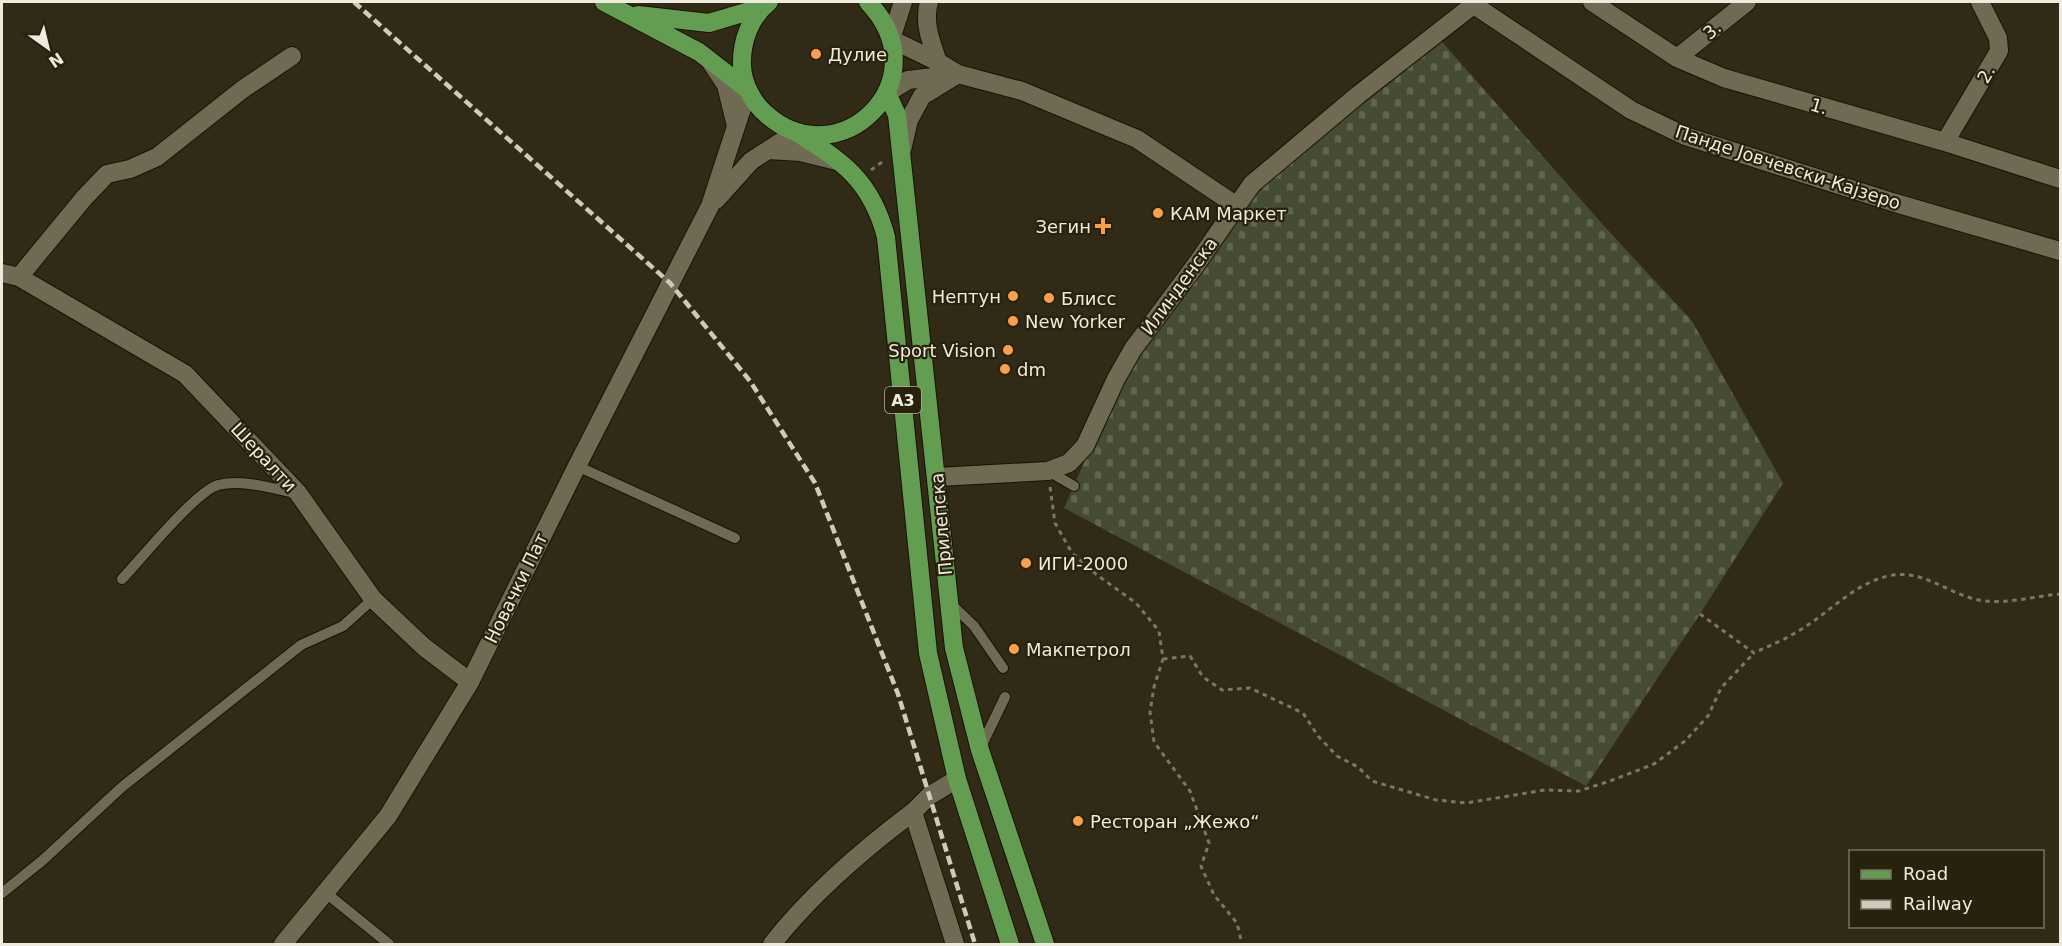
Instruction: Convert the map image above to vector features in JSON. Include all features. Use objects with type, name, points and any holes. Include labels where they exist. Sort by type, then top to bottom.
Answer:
[{"type":"main road","name":"A3","points":[[604,2],[699,52],[748,90]]},
{"type":"main road","name":"A3","points":[[766,3],[750,25],[743,46],[742,69],[748,90],[760,108],[776,123],[796,132],[817,135],[838,133],[858,124],[874,111],[887,93],[893,76],[895,57],[882,16],[868,2]]},
{"type":"main road","name":"A3","points":[[627,13],[710,23],[766,3]]},
{"type":"main road","name":"Прилепска","points":[[887,93],[897,115],[896,155],[937,477],[954,648],[980,750],[1045,945]]},
{"type":"main road","name":"Прилепска","points":[[796,132],[841,162],[861,181],[881,217],[886,237],[928,653],[957,779],[1010,945]]},
{"type":"street","points":[[903,2],[891,39],[958,74],[1022,92],[1137,139],[1237,206]]},
{"type":"street","points":[[929,2],[926,14],[928,34],[938,62]]},
{"type":"street","name":"1.","points":[[1592,2],[1677,58],[1724,78],[1945,142],[2061,179]]},
{"type":"street","name":"3.","points":[[1677,58],[1747,2]]},
{"type":"street","name":"2.","points":[[1945,142],[1999,51],[1998,38],[1980,2]]},
{"type":"street","name":"Илинденска","points":[[937,477],[1048,471],[1069,463],[1085,446],[1116,379],[1133,349],[1252,184],[1358,95],[1475,3]]},
{"type":"street","name":"Панде Јовчевски-Кајзеро","points":[[1475,3],[1570,71],[1631,110],[1685,136],[1892,202],[2061,251]]},
{"type":"street","name":"Шералти","points":[[292,56],[243,89],[158,157],[130,169],[107,174],[10,275],[185,374],[298,493],[373,599],[424,647],[470,682]]},
{"type":"street","points":[[711,62],[726,86],[736,126]]},
{"type":"street","points":[[887,93],[908,80],[958,74]]},
{"type":"street","points":[[896,155],[909,120],[922,96],[958,74]]},
{"type":"street","points":[[710,206],[748,90]]},
{"type":"street","points":[[710,206],[751,160],[796,132]]},
{"type":"street","points":[[768,150],[800,152],[841,162]]},
{"type":"street","name":"Новачки Пат","points":[[283,945],[388,816],[470,682],[710,206]]},
{"type":"street","points":[[772,945],[789,922],[823,887],[878,839],[914,812],[929,796],[957,779]]},
{"type":"street","points":[[914,812],[955,945]]},
{"type":"lane","points":[[577,466],[735,538]]},
{"type":"lane","points":[[1048,471],[1074,486]]},
{"type":"lane","points":[[123,579],[191,504],[216,486],[239,483],[298,493]]},
{"type":"lane","points":[[2,893],[43,860],[122,787],[292,652],[301,645],[343,626],[373,599]]},
{"type":"lane","points":[[948,602],[974,626],[1003,668]]},
{"type":"lane","points":[[980,750],[1005,697]]},
{"type":"lane","points":[[327,893],[389,945]]},
{"type":"path","points":[[872,170],[896,155]]},
{"type":"path","points":[[1048,471],[1055,523],[1072,553],[1097,575],[1136,603],[1159,631],[1163,659],[1154,687],[1150,712],[1154,742],[1191,791],[1209,843],[1201,866],[1214,895],[1237,924],[1242,945]]},
{"type":"path","points":[[1163,659],[1190,656],[1203,677],[1221,690],[1250,688],[1303,713],[1318,736],[1336,756],[1358,767],[1372,781],[1436,800],[1466,803],[1545,790],[1579,791],[1610,782],[1654,764],[1685,741],[1708,716],[1721,688],[1754,653],[1796,633],[1865,585],[1888,576],[1906,574],[1922,577],[1967,597],[1981,600],[2010,600],[2061,594]]},
{"type":"path","points":[[1700,614],[1754,653]]},
{"type":"green space","points":[[1436,35],[1605,227],[1692,321],[1783,483],[1700,614],[1586,786],[1064,508],[1090,449],[1116,379],[1252,184]]},
{"type":"railway","points":[[354,2],[670,283],[750,381],[815,483],[898,694],[975,944]]},
{"type":"place","name":"Дулие","points":[[816,54]]},
{"type":"place","name":"КАМ Маркет","points":[[1158,213]]},
{"type":"place","name":"Зегин","points":[[1103,226]]},
{"type":"place","name":"Нептун","points":[[1013,296]]},
{"type":"place","name":"Блисс","points":[[1049,298]]},
{"type":"place","name":"New Yorker","points":[[1013,321]]},
{"type":"place","name":"Sport Vision","points":[[1008,350]]},
{"type":"place","name":"dm","points":[[1005,369]]},
{"type":"place","name":"ИГИ-2000","points":[[1026,563]]},
{"type":"place","name":"Макпетрол","points":[[1014,649]]},
{"type":"place","name":"Ресторан „Жежо“","points":[[1078,821]]}]
